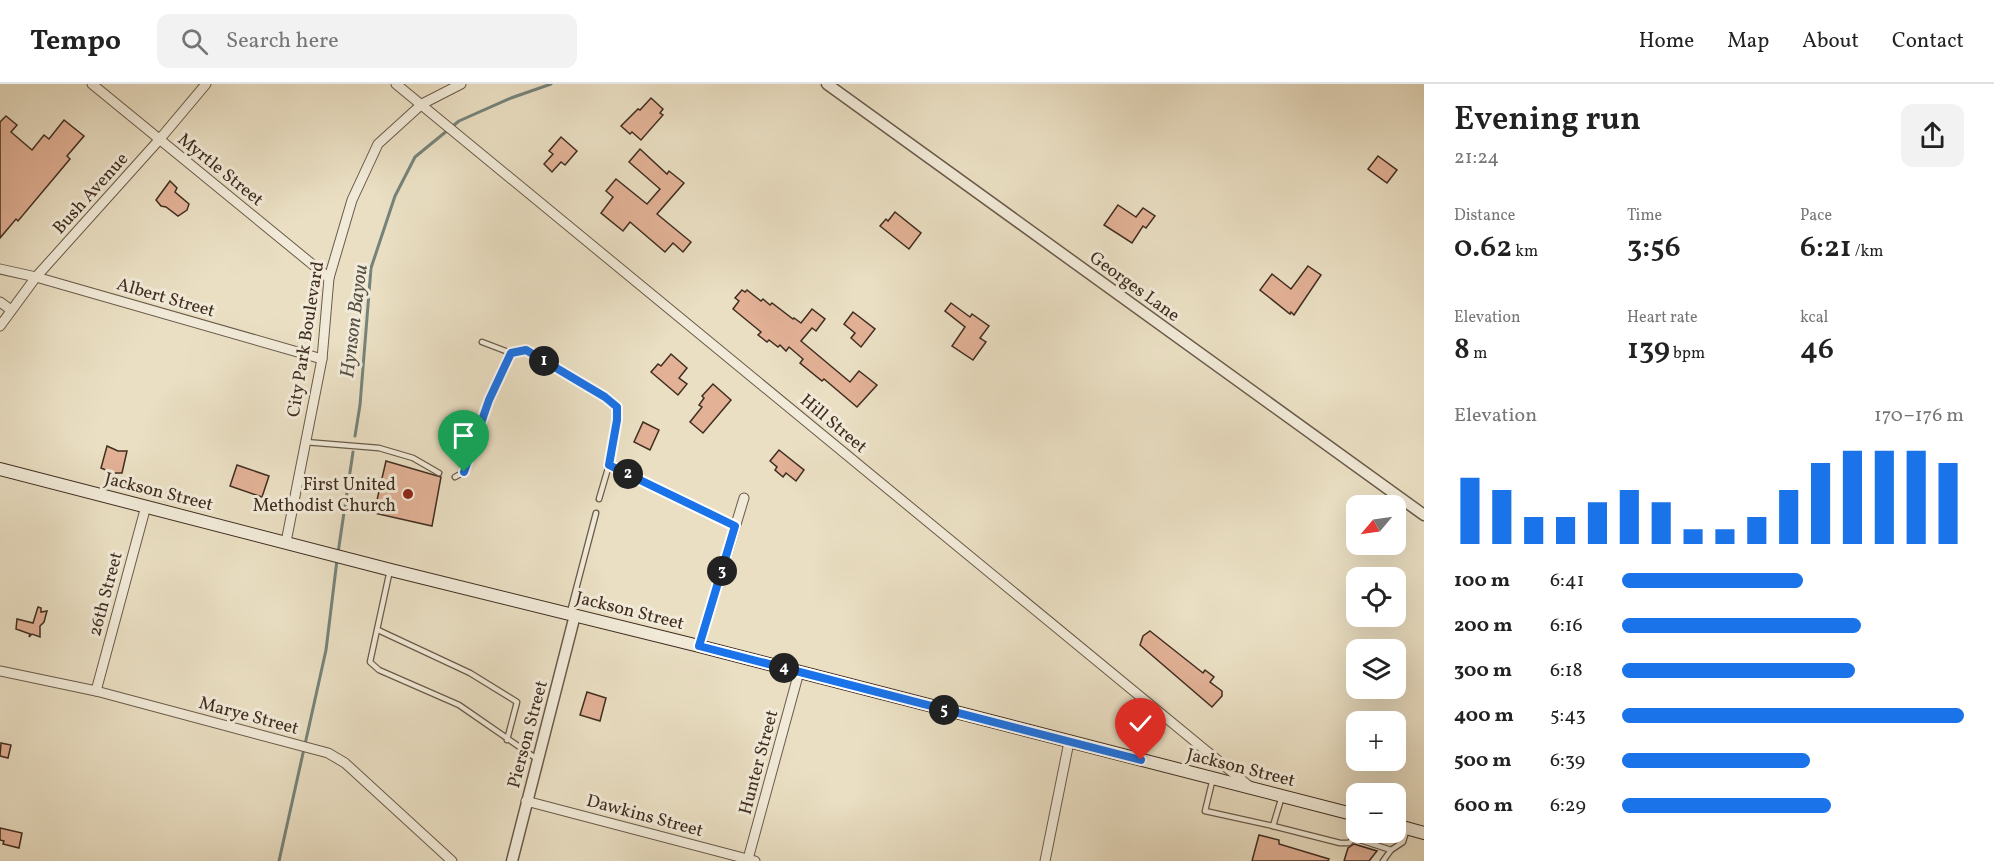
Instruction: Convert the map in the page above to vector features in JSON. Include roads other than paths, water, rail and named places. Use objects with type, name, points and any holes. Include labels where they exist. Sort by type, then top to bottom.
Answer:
[{"type":"main road","name":"Jackson Street","points":[[0,469],[1346,812]]},
{"type":"main road","points":[[1406,828],[1424,833]]},
{"type":"street","name":"Myrtle Street","points":[[92,84],[329,278]]},
{"type":"street","name":"Bush Avenue","points":[[0,326],[36,277],[206,84]]},
{"type":"street","name":"Hill Street","points":[[396,84],[1251,788]]},
{"type":"street","name":"City Park Boulevard","points":[[286,542],[321,359],[329,278],[352,200],[378,144],[422,104],[461,84]]},
{"type":"street","name":"Georges Lane","points":[[827,84],[1424,515]]},
{"type":"street","name":"Albert Street","points":[[0,269],[36,277],[321,359]]},
{"type":"street","points":[[0,302],[11,310]]},
{"type":"street","points":[[699,646],[744,498]]},
{"type":"street","name":"26th Street","points":[[96,691],[146,506]]},
{"type":"street","name":"Pierson Street","points":[[512,861],[572,615]]},
{"type":"street","name":"Marye Street","points":[[0,671],[96,691],[328,753],[345,763],[452,861]]},
{"type":"street","name":"Hunter Street","points":[[752,860],[799,672]]},
{"type":"street","points":[[1045,861],[1069,742]]},
{"type":"street","name":"Dawkins Street","points":[[526,801],[752,860]]},
{"type":"lane","points":[[482,342],[511,353],[526,350],[605,397],[617,407],[609,465],[599,499]]},
{"type":"lane","points":[[455,477],[464,472],[489,400],[511,353]]},
{"type":"lane","points":[[305,442],[379,448],[413,458],[439,472]]},
{"type":"lane","points":[[609,465],[735,526]]},
{"type":"lane","points":[[572,615],[596,513]]},
{"type":"lane","points":[[391,570],[370,662],[379,670],[459,705],[537,759]]},
{"type":"lane","points":[[378,630],[470,673],[517,702],[507,740]]},
{"type":"lane","points":[[1213,778],[1205,811],[1340,843],[1349,843],[1354,838],[1391,850]]},
{"type":"lane","points":[[1273,826],[1281,796]]},
{"type":"lane","points":[[1383,861],[1391,850],[1402,843]]},
{"type":"waterway","name":"Hynson Bayou","points":[[355,436],[360,405],[371,268],[395,196],[415,157],[459,121],[511,98],[551,84]]},
{"type":"waterway","name":"Hynson Bayou","points":[[338,553],[353,452]]},
{"type":"waterway","name":"Hynson Bayou","points":[[279,861],[326,650],[337,560]]},
{"type":"place","name":"First United Methodist Church","points":[[408,494]]}]
